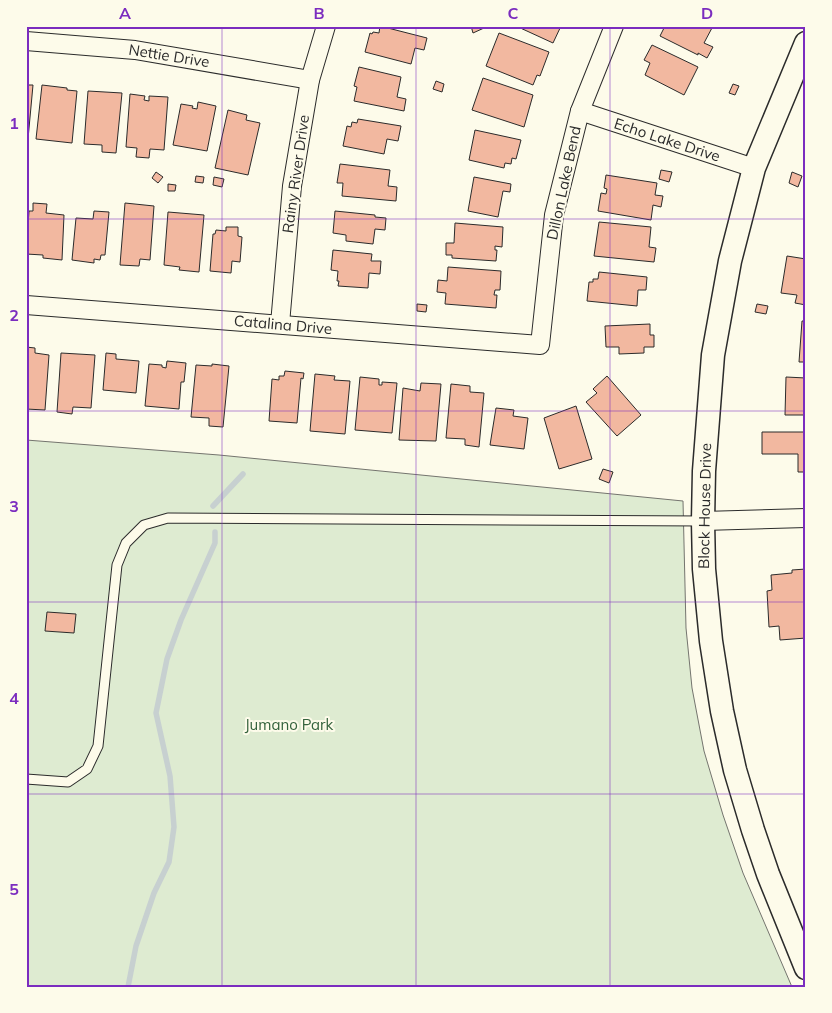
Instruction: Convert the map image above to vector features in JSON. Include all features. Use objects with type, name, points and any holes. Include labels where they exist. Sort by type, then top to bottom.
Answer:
[{"type":"street","name":"Rainy River Drive","points":[[280,324],[292,186],[310,80],[326,26]]},
{"type":"street","name":"Dillon Lake Bend","points":[[540,345],[554,215],[580,111],[614,26]]},
{"type":"street","name":"Nettie Drive","points":[[26,41],[135,50],[310,80]]},
{"type":"street","name":"Block House Drive","points":[[806,43],[754,168],[730,261],[713,355],[704,471],[703,521],[704,570],[711,641],[722,710],[735,770],[768,874],[806,968]]},
{"type":"street","name":"Echo Lake Drive","points":[[580,111],[754,168]]},
{"type":"street","name":"Catalina Drive","points":[[26,305],[540,345]]},
{"type":"street","points":[[703,521],[806,518]]},
{"type":"lane","points":[[26,779],[68,782],[87,769],[98,746],[117,565],[126,543],[144,525],[168,518],[703,521]]},
{"type":"green space","name":"Jumano Park","points":[[26,440],[219,455],[683,501],[686,628],[692,688],[704,751],[743,873],[792,987],[26,987]]},
{"type":"building","points":[[380,26],[427,38],[424,50],[415,48],[411,64],[365,52],[370,33],[379,33]]},
{"type":"building","points":[[471,26],[484,26],[484,28],[473,33]]},
{"type":"building","points":[[516,26],[561,26],[553,43]]},
{"type":"building","points":[[665,26],[713,26],[704,43],[713,47],[707,58],[660,36]]},
{"type":"building","points":[[499,33],[549,52],[540,76],[537,75],[533,85],[486,66]]},
{"type":"building","points":[[652,45],[698,67],[684,95],[645,75],[650,63],[644,60]]},
{"type":"building","points":[[359,67],[401,77],[397,97],[406,99],[404,111],[354,101],[357,87],[354,86]]},
{"type":"building","points":[[483,78],[533,95],[524,127],[472,110]]},
{"type":"building","points":[[436,81],[444,84],[442,92],[433,89]]},
{"type":"building","points":[[733,84],[739,86],[735,95],[729,93]]},
{"type":"building","points":[[26,85],[33,85],[28,139],[26,138]]},
{"type":"building","points":[[42,85],[77,91],[72,143],[36,139]]},
{"type":"building","points":[[88,91],[122,93],[116,153],[102,152],[102,145],[84,144]]},
{"type":"building","points":[[130,94],[145,96],[144,100],[149,101],[149,96],[168,97],[164,150],[150,149],[149,158],[136,157],[137,148],[126,147]]},
{"type":"building","points":[[198,102],[216,106],[207,151],[173,145],[181,104],[193,106],[192,108],[197,109]]},
{"type":"building","points":[[228,110],[247,115],[246,120],[260,123],[248,175],[215,168]]},
{"type":"building","points":[[358,119],[401,126],[398,141],[387,139],[384,154],[343,146],[347,126],[351,127],[352,122],[357,123]]},
{"type":"building","points":[[475,130],[521,140],[516,159],[512,158],[511,164],[505,163],[504,168],[469,160]]},
{"type":"building","points":[[340,164],[390,170],[388,186],[397,187],[396,201],[342,196],[343,183],[337,183]]},
{"type":"building","points":[[661,170],[672,172],[669,182],[659,179]]},
{"type":"building","points":[[156,172],[163,177],[158,183],[152,178]]},
{"type":"building","points":[[792,172],[802,176],[798,187],[789,183]]},
{"type":"building","points":[[606,175],[657,183],[655,195],[663,196],[661,207],[653,205],[651,220],[598,211],[601,193],[606,194],[607,189],[604,188]]},
{"type":"building","points":[[196,176],[204,177],[203,183],[195,182]]},
{"type":"building","points":[[214,177],[224,179],[222,187],[213,185]]},
{"type":"building","points":[[474,177],[511,184],[510,192],[503,191],[498,217],[468,211]]},
{"type":"building","points":[[168,184],[176,185],[175,191],[168,191]]},
{"type":"building","points":[[33,203],[47,204],[46,213],[64,215],[62,260],[43,258],[43,255],[26,254],[29,211],[33,211]]},
{"type":"building","points":[[125,203],[154,206],[150,260],[140,259],[139,266],[120,265]]},
{"type":"building","points":[[94,211],[109,212],[105,255],[101,255],[100,260],[94,259],[94,263],[72,260],[76,218],[93,219]]},
{"type":"building","points":[[335,211],[386,218],[385,230],[375,229],[373,244],[346,241],[346,235],[333,233]]},
{"type":"building","points":[[168,212],[204,215],[199,272],[179,270],[180,267],[164,265]]},
{"type":"building","points":[[599,222],[651,227],[649,247],[656,248],[654,262],[594,256]]},
{"type":"building","points":[[455,223],[503,227],[502,247],[495,246],[495,250],[497,250],[496,261],[452,258],[452,255],[446,255],[446,243],[454,243]]},
{"type":"building","points":[[226,227],[238,227],[238,236],[242,237],[240,262],[232,261],[231,273],[210,271],[213,234],[215,234],[216,230],[226,231]]},
{"type":"building","points":[[333,250],[372,254],[371,261],[381,261],[380,274],[369,273],[368,288],[338,286],[338,271],[331,270]]},
{"type":"building","points":[[787,256],[806,259],[806,305],[795,303],[797,295],[781,293]]},
{"type":"building","points":[[448,267],[501,271],[500,290],[495,290],[494,295],[497,295],[496,308],[445,304],[446,293],[437,292],[438,280],[447,281]]},
{"type":"building","points":[[599,272],[647,277],[646,290],[638,290],[637,306],[587,301],[589,282],[593,282],[593,279],[598,279]]},
{"type":"building","points":[[417,304],[427,305],[426,312],[417,311]]},
{"type":"building","points":[[757,304],[768,306],[766,314],[755,312]]},
{"type":"building","points":[[802,321],[806,321],[806,362],[799,362]]},
{"type":"building","points":[[650,324],[650,335],[654,335],[654,347],[644,347],[644,353],[619,354],[619,347],[606,347],[605,326]]},
{"type":"building","points":[[26,347],[35,348],[35,353],[49,355],[45,410],[26,409]]},
{"type":"building","points":[[61,353],[95,355],[91,408],[73,407],[72,414],[57,412]]},
{"type":"building","points":[[106,353],[116,354],[116,359],[139,361],[136,393],[103,390]]},
{"type":"building","points":[[167,361],[186,363],[184,382],[181,382],[179,409],[145,406],[149,364],[162,365],[162,367],[166,368]]},
{"type":"building","points":[[212,364],[229,366],[223,427],[209,426],[209,418],[191,417],[196,365],[212,366]]},
{"type":"building","points":[[285,371],[304,373],[303,379],[301,378],[297,423],[269,421],[272,379],[279,380],[279,376],[284,376]]},
{"type":"building","points":[[315,374],[335,376],[334,380],[350,381],[345,434],[310,431]]},
{"type":"building","points":[[607,376],[641,415],[617,436],[586,402],[597,393],[593,389]]},
{"type":"building","points":[[360,377],[379,379],[379,385],[382,385],[382,382],[397,383],[392,433],[355,430]]},
{"type":"building","points":[[786,377],[806,378],[806,415],[785,415]]},
{"type":"building","points":[[421,383],[441,384],[436,441],[399,440],[403,388],[420,391]]},
{"type":"building","points":[[451,384],[470,386],[470,392],[484,393],[479,447],[465,445],[465,439],[446,438]]},
{"type":"building","points":[[576,406],[592,459],[559,469],[544,418]]},
{"type":"building","points":[[496,408],[514,410],[513,416],[528,418],[524,449],[490,445]]},
{"type":"building","points":[[762,432],[806,432],[806,472],[798,472],[798,454],[762,454]]},
{"type":"building","points":[[603,469],[613,472],[609,483],[599,479]]},
{"type":"building","points":[[806,569],[806,638],[780,640],[779,626],[769,627],[767,591],[772,590],[771,575],[792,573],[792,570]]},
{"type":"building","points":[[47,612],[76,614],[74,633],[45,631]]},
{"type":"waterway","points":[[213,506],[243,474]]},
{"type":"waterway","points":[[128,987],[136,946],[154,893],[169,862],[174,827],[170,776],[156,713],[167,659],[181,620],[215,543],[215,532]]}]
